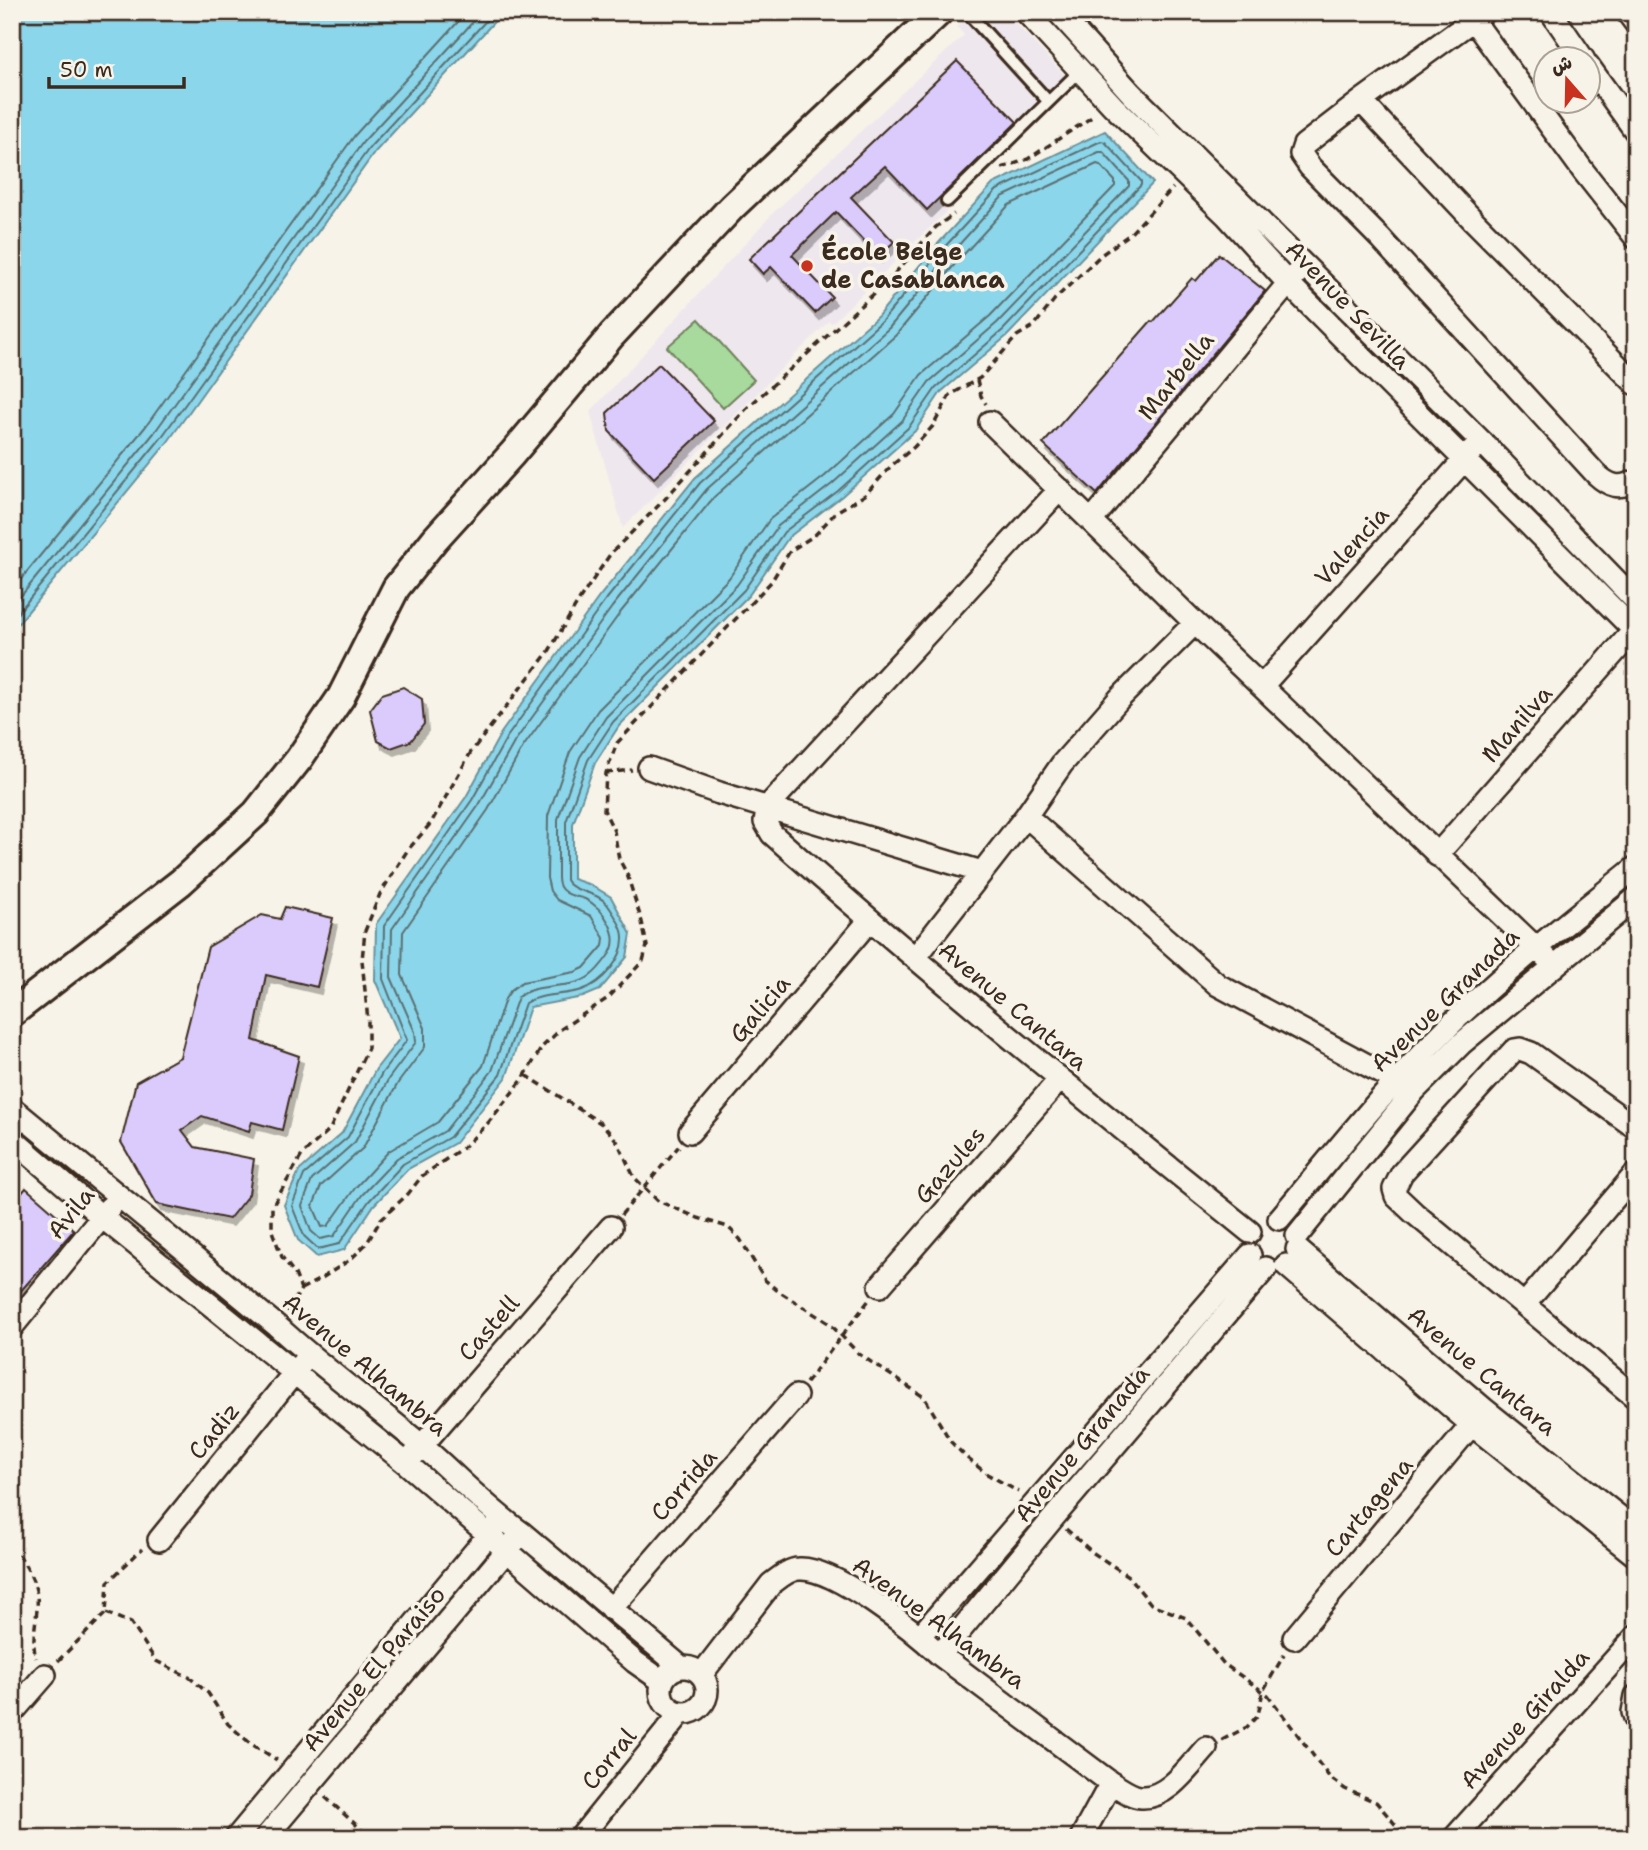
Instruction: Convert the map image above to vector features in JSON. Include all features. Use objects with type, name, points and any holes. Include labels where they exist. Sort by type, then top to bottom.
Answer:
[{"type":"street","points":[[12,1013],[181,882],[256,813],[299,759],[341,696],[396,588],[435,539],[512,454],[612,335],[714,225],[939,12]]},
{"type":"street","name":"Avenue Sevilla","points":[[1026,12],[1075,75],[1112,106],[1227,216],[1287,282],[1635,630]]},
{"type":"street","name":"Avenue Sevilla","points":[[1058,12],[1131,93],[1303,267],[1482,442],[1636,601]]},
{"type":"street","points":[[1551,12],[1574,46]]},
{"type":"street","points":[[1627,12],[1636,24]]},
{"type":"street","points":[[1636,238],[1584,172],[1478,16],[1360,101],[1304,145],[1301,151],[1303,157],[1596,474],[1607,484],[1616,487],[1636,481]]},
{"type":"street","points":[[1602,85],[1636,132]]},
{"type":"street","points":[[1360,101],[1473,220],[1636,384]]},
{"type":"street","name":"Marbella","points":[[1092,520],[1287,282],[1303,267]]},
{"type":"street","points":[[990,422],[1195,623],[1555,966]]},
{"type":"street","name":"Valencia","points":[[1262,686],[1482,442]]},
{"type":"street","points":[[768,806],[1060,489]]},
{"type":"street","points":[[915,958],[1026,816],[1062,764],[1119,699],[1195,623]]},
{"type":"street","name":"Manilva","points":[[1437,855],[1635,630]]},
{"type":"street","points":[[649,768],[719,793],[982,872]]},
{"type":"street","name":"Avenue Cantara","points":[[768,806],[765,822],[772,834],[869,921],[1250,1232]]},
{"type":"street","points":[[1026,816],[1218,985],[1405,1086]]},
{"type":"street","name":"Avenue Granada","points":[[940,1655],[1054,1517],[1279,1255],[1446,1028],[1535,949],[1636,867]]},
{"type":"street","name":"Avenue Granada","points":[[1279,1219],[1405,1086],[1461,1044],[1636,898]]},
{"type":"street","name":"Galicia","points":[[690,1132],[869,921]]},
{"type":"street","points":[[1636,1128],[1531,1053],[1514,1050],[1397,1181],[1394,1189],[1396,1196],[1636,1398]]},
{"type":"street","name":"Gazules","points":[[880,1286],[1060,1079]]},
{"type":"street","name":"Avenue Alhambra","points":[[12,1108],[421,1445],[502,1519],[681,1667]]},
{"type":"street","name":"Avenue Alhambra","points":[[12,1139],[102,1217],[407,1464],[635,1662],[662,1681]]},
{"type":"street","points":[[1524,1305],[1636,1173]]},
{"type":"street","name":"Avila","points":[[12,1327],[117,1197]]},
{"type":"street","points":[[1279,1255],[1293,1229],[1279,1219],[1262,1220],[1250,1232],[1247,1245],[1279,1255],[1478,1417],[1636,1556]]},
{"type":"street","name":"Castell","points":[[407,1464],[611,1227]]},
{"type":"street","name":"Avenue Granada","points":[[920,1636],[1036,1502],[1279,1255]]},
{"type":"street","name":"Cadiz","points":[[159,1540],[309,1355]]},
{"type":"street","name":"Corrida","points":[[611,1609],[796,1396]]},
{"type":"street","name":"Avenue Cantara","points":[[1478,1417],[1636,1530]]},
{"type":"street","name":"Cartagena","points":[[1294,1638],[1478,1417]]},
{"type":"street","name":"Avenue El Paraiso","points":[[236,1838],[502,1519]]},
{"type":"street","name":"Avenue El Paraiso","points":[[265,1838],[522,1533]]},
{"type":"street","name":"Avenue Alhambra","points":[[701,1675],[771,1584],[799,1569],[836,1578],[920,1636],[940,1655],[1111,1783],[1138,1798],[1158,1794],[1178,1778],[1206,1748]]},
{"type":"street","name":"Avenue Giralda","points":[[1454,1838],[1636,1636]]},
{"type":"street","points":[[681,1667],[691,1668],[701,1675],[707,1688],[704,1702],[694,1712],[680,1713],[669,1709],[662,1700],[662,1681],[672,1670],[681,1667]]},
{"type":"street","points":[[12,1713],[45,1675]]},
{"type":"street","points":[[1636,1696],[1633,1712],[1636,1721]]},
{"type":"street","name":"Corral","points":[[580,1838],[680,1713]]},
{"type":"street","points":[[1081,1838],[1111,1783]]},
{"type":"lane","points":[[967,12],[1048,101]]},
{"type":"lane","points":[[947,201],[1097,55]]},
{"type":"path","points":[[999,170],[1028,159],[1083,121],[1112,106]]},
{"type":"path","points":[[277,1326],[293,1306],[301,1289],[351,1259],[368,1242],[381,1219],[408,1194],[422,1176],[465,1146],[488,1123],[526,1074],[542,1047],[561,1029],[608,998],[643,961],[647,946],[642,922],[627,874],[619,859],[614,831],[604,810],[606,773],[617,743],[771,582],[790,551],[814,535],[836,512],[865,495],[933,426],[950,395],[977,380],[1017,336],[1034,326],[1055,299],[1093,263],[1130,234],[1168,195],[1183,175]]},
{"type":"path","points":[[301,1289],[295,1274],[282,1257],[272,1231],[272,1207],[302,1155],[330,1129],[368,1048],[362,960],[365,931],[380,894],[407,851],[431,822],[471,752],[549,651],[611,553],[665,499],[746,410],[888,281],[936,227],[954,214]]},
{"type":"path","points":[[977,380],[990,422]]},
{"type":"path","points":[[606,773],[649,768]]},
{"type":"path","points":[[526,1074],[602,1124],[617,1141],[634,1177],[658,1201],[698,1218],[729,1227],[740,1239],[765,1280],[830,1324],[859,1354],[924,1397],[951,1442],[967,1458],[987,1474],[1036,1502]]},
{"type":"path","points":[[611,1227],[690,1132]]},
{"type":"path","points":[[796,1396],[880,1286]]},
{"type":"path","points":[[1054,1517],[1092,1552],[1128,1576],[1151,1604],[1186,1618],[1224,1664],[1263,1691],[1282,1711],[1330,1778],[1345,1789],[1376,1802],[1407,1838]]},
{"type":"path","points":[[12,1544],[29,1570],[37,1596],[33,1643],[35,1656],[45,1675],[106,1613],[108,1582],[140,1549],[159,1540]]},
{"type":"path","points":[[106,1613],[131,1623],[156,1661],[189,1677],[208,1693],[228,1724],[250,1743],[293,1769]]},
{"type":"path","points":[[1206,1748],[1247,1727],[1258,1715],[1263,1691],[1294,1638]]},
{"type":"path","points":[[311,1784],[371,1838]]},
{"type":"shaded area","name":"École Belge de Casablanca","points":[[973,12],[1005,12],[1075,86],[832,323],[829,321],[623,528],[590,412],[774,212],[964,35],[957,27]]},
{"type":"green space","points":[[699,319],[754,380],[723,408],[667,347]]},
{"type":"water","points":[[12,12],[503,12],[375,152],[167,443],[12,631]]},
{"type":"water","points":[[1105,131],[1153,183],[1008,335],[941,392],[915,431],[842,496],[789,537],[749,595],[619,726],[595,763],[573,824],[573,879],[591,885],[611,897],[631,934],[627,957],[600,990],[583,997],[530,1007],[506,1078],[455,1143],[408,1169],[374,1205],[344,1250],[317,1257],[298,1240],[284,1205],[299,1171],[342,1133],[376,1069],[400,1038],[375,980],[376,924],[466,797],[501,733],[599,597],[695,478],[878,316],[935,247],[993,184]]},
{"type":"building","points":[[957,61],[1017,122],[927,210],[885,166],[851,197],[894,242],[878,256],[836,212],[792,255],[832,297],[815,313],[771,267],[763,274],[749,259]]},
{"type":"building","points":[[1219,254],[1265,291],[1097,494],[1043,444],[1151,321],[1153,322],[1192,278],[1196,281]]},
{"type":"building","points":[[659,364],[714,421],[654,478],[609,431],[607,413]]},
{"type":"building","points":[[403,687],[422,699],[424,724],[411,741],[391,748],[378,741],[370,710],[382,694]]},
{"type":"building","points":[[285,907],[333,918],[317,987],[266,975],[253,1040],[299,1056],[282,1130],[252,1122],[249,1131],[202,1116],[182,1130],[195,1147],[254,1159],[249,1194],[229,1219],[157,1204],[121,1142],[136,1082],[180,1057],[208,947],[262,915],[280,919]]},
{"type":"building","points":[[26,1188],[74,1230],[12,1301],[12,1204]]},
{"type":"place","name":"École Belge de Casablanca","points":[[807,266]]}]
